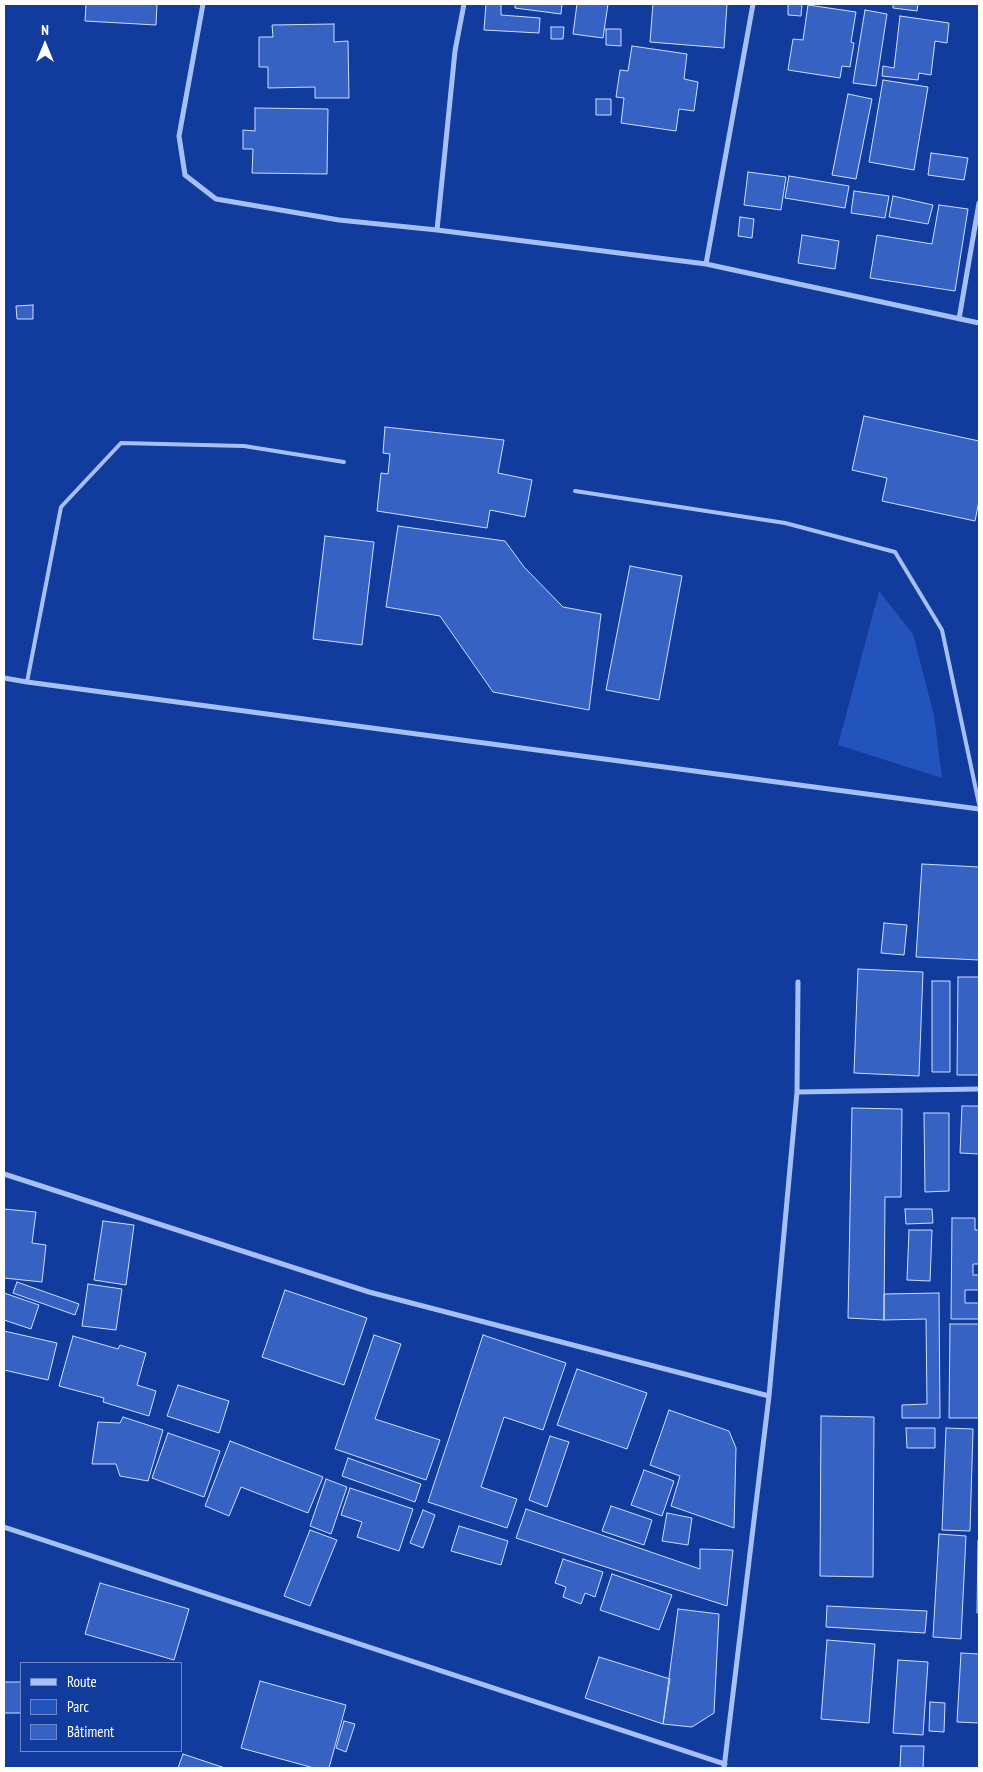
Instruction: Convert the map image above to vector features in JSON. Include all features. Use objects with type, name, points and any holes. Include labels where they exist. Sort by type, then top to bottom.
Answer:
[{"type":"street","points":[[203,4],[179,136],[185,175],[216,199],[338,220],[437,230],[706,264],[979,323]]},
{"type":"street","points":[[437,230],[455,51],[464,4]]},
{"type":"street","points":[[706,264],[753,4]]},
{"type":"street","points":[[959,319],[979,202]]},
{"type":"street","points":[[4,678],[979,809]]},
{"type":"street","points":[[4,1527],[724,1766],[769,1396],[797,1092],[798,982]]},
{"type":"street","points":[[797,1092],[979,1089]]},
{"type":"street","points":[[4,1174],[369,1292],[769,1396]]},
{"type":"lane","points":[[27,682],[61,507],[121,443],[244,446],[344,462]]},
{"type":"lane","points":[[575,492],[785,523],[895,552],[942,630],[979,804]]},
{"type":"green space","points":[[879,591],[913,634],[934,715],[942,778],[838,745]]},
{"type":"building","points":[[86,4],[157,4],[156,25],[85,21]]},
{"type":"building","points":[[486,4],[501,4],[501,15],[540,18],[539,33],[484,30]]},
{"type":"building","points":[[515,4],[562,4],[561,14],[515,8]]},
{"type":"building","points":[[577,4],[608,4],[603,38],[573,34]]},
{"type":"building","points":[[653,4],[727,4],[724,48],[650,42]]},
{"type":"building","points":[[788,4],[802,4],[801,16],[788,15]]},
{"type":"building","points":[[893,4],[918,4],[917,11],[893,8]]},
{"type":"building","points":[[808,5],[856,12],[851,42],[854,43],[850,67],[842,66],[840,78],[788,70],[793,39],[803,40]]},
{"type":"building","points":[[865,10],[887,14],[876,86],[853,83]]},
{"type":"building","points":[[900,16],[949,23],[947,43],[935,41],[931,75],[919,73],[918,80],[882,76],[883,66],[894,68]]},
{"type":"building","points":[[334,24],[334,42],[348,41],[349,98],[315,98],[315,87],[268,88],[268,67],[259,67],[259,37],[273,37],[272,25]]},
{"type":"building","points":[[551,27],[564,27],[563,39],[551,39]]},
{"type":"building","points":[[606,29],[621,29],[621,46],[606,45]]},
{"type":"building","points":[[632,46],[687,54],[684,79],[698,82],[694,111],[679,109],[676,131],[621,123],[624,98],[616,97],[620,70],[628,71]]},
{"type":"building","points":[[883,80],[928,87],[914,170],[869,162]]},
{"type":"building","points":[[848,94],[872,99],[856,179],[832,175]]},
{"type":"building","points":[[596,99],[611,99],[611,115],[596,115]]},
{"type":"building","points":[[255,108],[328,109],[327,174],[252,173],[253,149],[243,149],[243,130],[255,131]]},
{"type":"building","points":[[931,153],[968,158],[964,180],[928,175]]},
{"type":"building","points":[[748,172],[786,177],[781,210],[744,205]]},
{"type":"building","points":[[789,176],[849,186],[845,208],[785,198]]},
{"type":"building","points":[[854,191],[889,196],[885,218],[851,213]]},
{"type":"building","points":[[893,196],[933,205],[928,224],[889,217]]},
{"type":"building","points":[[939,205],[968,209],[955,291],[870,278],[877,235],[932,244]]},
{"type":"building","points":[[740,217],[754,219],[752,238],[738,236]]},
{"type":"building","points":[[802,235],[839,241],[835,269],[798,263]]},
{"type":"building","points":[[33,305],[33,319],[17,319],[16,306]]},
{"type":"building","points":[[864,416],[979,441],[979,501],[975,521],[882,501],[887,478],[852,470]]},
{"type":"building","points":[[385,427],[504,440],[498,473],[532,480],[525,517],[490,510],[487,528],[377,511],[381,473],[388,474],[390,454],[383,453]]},
{"type":"building","points":[[398,526],[505,541],[524,567],[563,607],[601,614],[589,710],[493,692],[440,616],[386,607]]},
{"type":"building","points":[[325,536],[374,542],[362,645],[313,639]]},
{"type":"building","points":[[630,566],[682,576],[659,700],[606,690]]},
{"type":"building","points":[[922,864],[979,867],[979,960],[916,957]]},
{"type":"building","points":[[884,923],[907,925],[904,955],[881,953]]},
{"type":"building","points":[[858,969],[923,972],[919,1076],[854,1073]]},
{"type":"building","points":[[958,977],[979,977],[979,1075],[957,1075]]},
{"type":"building","points":[[932,981],[950,981],[950,1072],[932,1072]]},
{"type":"building","points":[[962,1106],[979,1106],[979,1154],[960,1153]]},
{"type":"building","points":[[852,1108],[902,1109],[901,1197],[885,1197],[884,1320],[848,1318]]},
{"type":"building","points":[[924,1113],[949,1113],[949,1191],[925,1192]]},
{"type":"building","points":[[4,1209],[36,1212],[32,1243],[46,1245],[42,1282],[4,1278]]},
{"type":"building","points":[[905,1209],[932,1209],[933,1223],[906,1224]]},
{"type":"building","points":[[952,1218],[975,1218],[975,1230],[979,1230],[979,1264],[973,1264],[973,1275],[979,1275],[979,1290],[965,1290],[965,1303],[979,1303],[979,1319],[951,1319]]},
{"type":"building","points":[[103,1221],[134,1225],[126,1285],[94,1280]]},
{"type":"building","points":[[909,1230],[932,1230],[930,1281],[907,1280]]},
{"type":"building","points":[[17,1282],[79,1304],[75,1315],[13,1293]]},
{"type":"building","points":[[88,1284],[122,1289],[116,1330],[82,1326]]},
{"type":"building","points":[[285,1290],[367,1318],[344,1385],[262,1357]]},
{"type":"building","points":[[4,1293],[39,1305],[31,1329],[4,1320]]},
{"type":"building","points":[[939,1293],[940,1418],[902,1418],[902,1405],[927,1404],[926,1319],[884,1320],[884,1294]]},
{"type":"building","points":[[950,1324],[979,1324],[979,1418],[949,1418]]},
{"type":"building","points":[[4,1331],[57,1343],[48,1380],[4,1370]]},
{"type":"building","points":[[374,1335],[401,1344],[375,1419],[440,1440],[426,1480],[335,1449]]},
{"type":"building","points":[[483,1335],[566,1363],[543,1430],[504,1417],[481,1487],[517,1499],[507,1528],[428,1502]]},
{"type":"building","points":[[73,1336],[118,1349],[120,1345],[146,1353],[137,1385],[156,1391],[149,1416],[103,1402],[104,1398],[59,1386]]},
{"type":"building","points":[[577,1369],[647,1393],[627,1449],[557,1425]]},
{"type":"building","points":[[178,1385],[229,1401],[219,1433],[167,1416]]},
{"type":"building","points":[[669,1410],[729,1431],[736,1448],[734,1528],[671,1506],[680,1476],[650,1465]]},
{"type":"building","points":[[821,1416],[874,1417],[873,1577],[820,1576]]},
{"type":"building","points":[[123,1417],[163,1430],[148,1481],[120,1476],[116,1464],[92,1464],[98,1422],[120,1423]]},
{"type":"building","points":[[906,1428],[935,1428],[935,1448],[907,1448]]},
{"type":"building","points":[[946,1428],[973,1429],[970,1531],[942,1530]]},
{"type":"building","points":[[168,1433],[220,1451],[204,1497],[152,1478]]},
{"type":"building","points":[[550,1436],[569,1442],[547,1507],[529,1500]]},
{"type":"building","points":[[230,1441],[323,1477],[308,1513],[241,1487],[229,1516],[205,1506]]},
{"type":"building","points":[[348,1458],[421,1484],[415,1502],[342,1476]]},
{"type":"building","points":[[644,1470],[674,1481],[662,1516],[631,1505]]},
{"type":"building","points":[[326,1479],[347,1487],[331,1534],[310,1526]]},
{"type":"building","points":[[350,1488],[413,1509],[399,1551],[357,1537],[362,1522],[341,1515]]},
{"type":"building","points":[[611,1506],[652,1520],[644,1545],[602,1531]]},
{"type":"building","points":[[526,1509],[700,1569],[700,1549],[733,1550],[727,1606],[516,1538]]},
{"type":"building","points":[[423,1510],[435,1515],[423,1548],[410,1543]]},
{"type":"building","points":[[667,1513],[692,1518],[688,1545],[662,1541]]},
{"type":"building","points":[[459,1526],[508,1541],[501,1565],[451,1551]]},
{"type":"building","points":[[310,1530],[337,1540],[310,1606],[284,1596]]},
{"type":"building","points":[[939,1534],[966,1536],[961,1639],[933,1637]]},
{"type":"building","points":[[978,1541],[979,1613],[977,1613]]},
{"type":"building","points":[[563,1559],[603,1572],[595,1597],[585,1593],[581,1604],[563,1597],[566,1587],[555,1583]]},
{"type":"building","points":[[612,1574],[672,1595],[659,1630],[600,1610]]},
{"type":"building","points":[[100,1583],[189,1609],[174,1660],[85,1634]]},
{"type":"building","points":[[827,1606],[927,1611],[925,1633],[826,1627]]},
{"type":"building","points":[[678,1609],[719,1614],[714,1713],[692,1727],[663,1724]]},
{"type":"building","points":[[827,1640],[875,1644],[869,1723],[821,1719]]},
{"type":"building","points":[[961,1653],[979,1654],[979,1723],[957,1722]]},
{"type":"building","points":[[599,1657],[670,1679],[663,1724],[585,1698]]},
{"type":"building","points":[[898,1660],[928,1662],[923,1735],[893,1733]]},
{"type":"building","points":[[260,1681],[346,1705],[329,1768],[314,1768],[241,1748]]},
{"type":"building","points":[[4,1682],[20,1682],[20,1713],[4,1713]]},
{"type":"building","points":[[930,1702],[945,1703],[944,1732],[929,1731]]},
{"type":"building","points":[[344,1721],[355,1724],[346,1752],[336,1748]]},
{"type":"building","points":[[901,1746],[924,1746],[923,1768],[900,1768]]},
{"type":"building","points":[[183,1754],[225,1768],[178,1768]]}]
